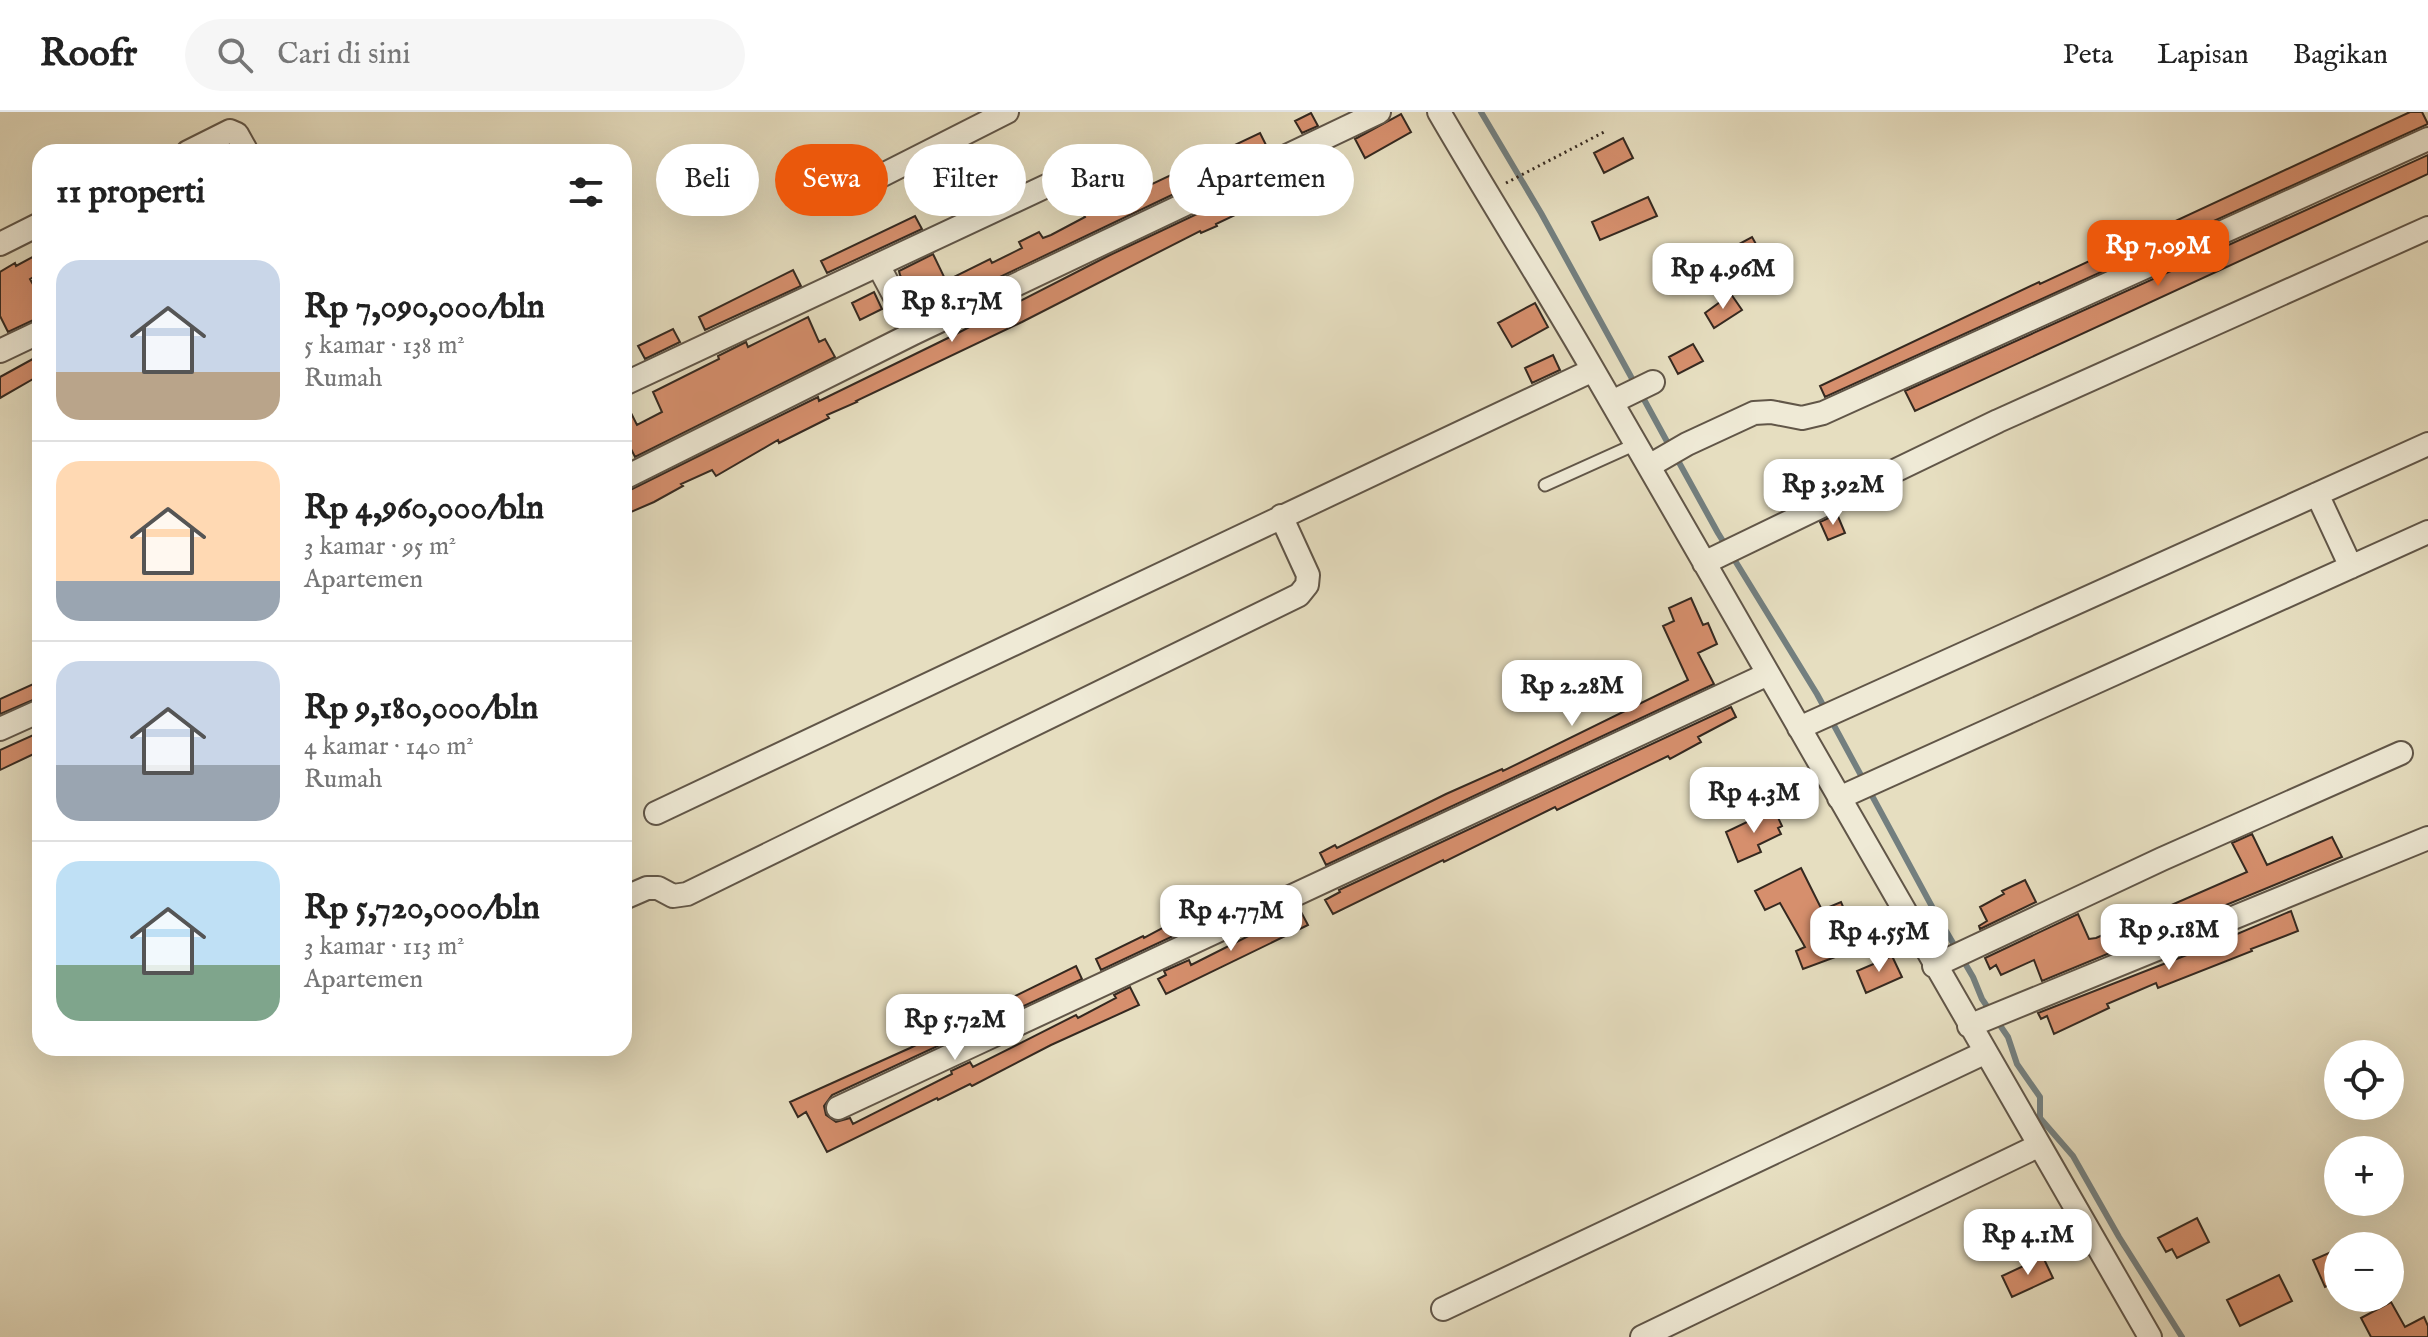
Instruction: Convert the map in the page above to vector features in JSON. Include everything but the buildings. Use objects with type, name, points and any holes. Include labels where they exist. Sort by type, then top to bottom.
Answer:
[{"type":"street","points":[[888,172],[1007,112]]},
{"type":"street","points":[[632,474],[914,333],[1379,112]]},
{"type":"street","points":[[1439,112],[1593,370],[1620,398],[1636,444],[1656,463],[1711,559],[1768,674],[1807,724],[1973,1024],[1984,1053],[2150,1337]]},
{"type":"street","points":[[204,144],[230,131],[237,134],[243,144]]},
{"type":"street","points":[[1656,463],[1687,444],[1754,413],[1762,411],[1802,418],[1823,413],[2428,139]]},
{"type":"street","points":[[632,380],[1042,188]]},
{"type":"street","points":[[0,244],[32,228]]},
{"type":"street","points":[[1711,559],[1998,421],[2428,228]]},
{"type":"street","points":[[878,265],[914,333]]},
{"type":"street","points":[[0,351],[32,336]]},
{"type":"street","points":[[656,813],[1593,370]]},
{"type":"street","points":[[1620,398],[1651,383]]},
{"type":"street","points":[[1807,724],[2428,444]]},
{"type":"street","points":[[2317,494],[2351,567]]},
{"type":"street","points":[[632,895],[647,888],[658,888],[673,896],[687,894],[1299,595],[1307,585],[1308,575],[1281,516]]},
{"type":"street","points":[[1847,795],[2428,532]]},
{"type":"street","points":[[838,1108],[1768,674]]},
{"type":"street","points":[[0,729],[32,715]]},
{"type":"street","points":[[1939,963],[2162,859],[2401,753]]},
{"type":"street","points":[[1973,1024],[2428,838]]},
{"type":"street","points":[[1443,1309],[1984,1053]]},
{"type":"street","points":[[1642,1337],[2038,1146]]},
{"type":"lane","points":[[1545,485],[1636,444]]},
{"type":"path","points":[[1498,188],[1606,131]]},
{"type":"waterway","points":[[1481,112],[1541,213],[1635,384]]},
{"type":"waterway","points":[[1641,394],[1670,447]]},
{"type":"waterway","points":[[1676,457],[1718,533],[1817,694],[1973,977],[1982,999],[2008,1037],[2017,1064],[2040,1097],[2040,1118],[2073,1156],[2182,1337]]}]
